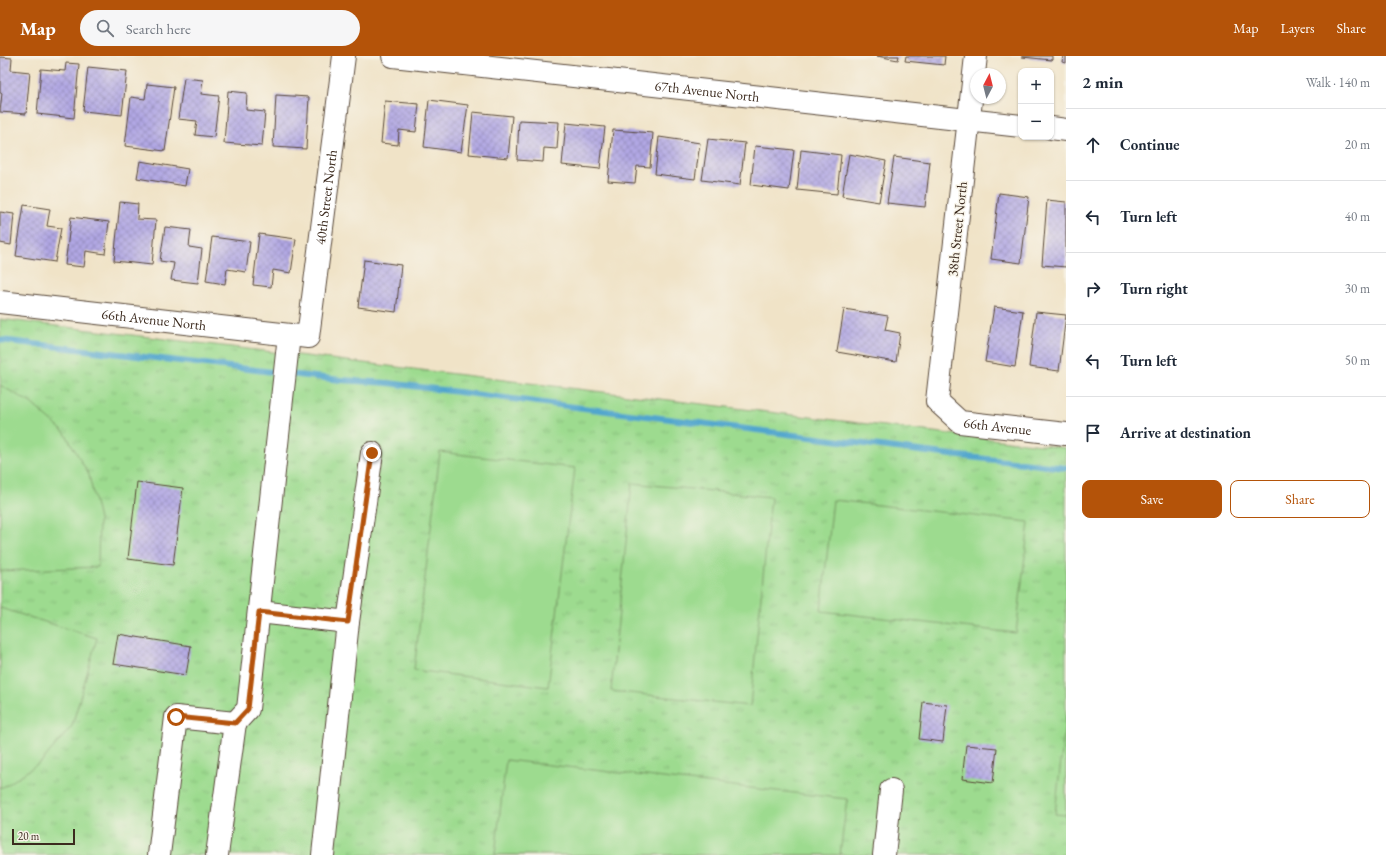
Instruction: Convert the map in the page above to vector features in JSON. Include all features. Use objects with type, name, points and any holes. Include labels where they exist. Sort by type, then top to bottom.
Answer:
[{"type":"street","name":"40th Street North","points":[[235,723],[248,709],[282,402],[299,336],[344,56]]},
{"type":"street","name":"67th Avenue North","points":[[393,56],[1018,126]]},
{"type":"street","name":"38th Street North","points":[[937,401],[976,56]]},
{"type":"street","points":[[1054,128],[1066,130]]},
{"type":"street","name":"66th Avenue North","points":[[0,302],[299,336]]},
{"type":"street","name":"66th Avenue","points":[[937,401],[960,422],[1066,434]]},
{"type":"street","points":[[322,855],[348,622],[372,453]]},
{"type":"street","points":[[259,612],[348,622]]},
{"type":"street","points":[[159,855],[176,717],[235,723],[217,855]]},
{"type":"street","points":[[884,855],[892,790]]},
{"type":"green space","points":[[0,319],[1066,448],[1066,855],[0,855]]},
{"type":"green space","points":[[0,385],[31,403],[65,433],[89,475],[99,520],[98,567],[0,571]]},
{"type":"green space","points":[[440,452],[575,468],[548,687],[414,670]]},
{"type":"green space","points":[[632,483],[771,497],[750,706],[611,691]]},
{"type":"green space","points":[[833,500],[1029,522],[1016,633],[821,611]]},
{"type":"green space","points":[[0,608],[97,638],[72,726],[42,761],[7,785],[0,788]]},
{"type":"green space","points":[[1066,715],[1066,815],[1055,814]]},
{"type":"green space","points":[[506,760],[847,799],[840,855],[495,855]]},
{"type":"building","points":[[877,56],[899,56],[898,60]]},
{"type":"building","points":[[906,56],[945,56],[944,65],[905,61]]},
{"type":"building","points":[[1052,56],[1052,60],[1022,57]]},
{"type":"building","points":[[1063,56],[1066,56],[1066,63],[1062,62]]},
{"type":"building","points":[[0,57],[12,58],[11,70],[30,72],[26,114],[0,112],[2,93],[0,93]]},
{"type":"building","points":[[66,63],[79,64],[74,118],[37,114],[41,69],[65,71]]},
{"type":"building","points":[[88,67],[127,71],[122,115],[83,111]]},
{"type":"building","points":[[184,78],[203,80],[201,94],[219,96],[214,137],[195,135],[197,121],[178,119]]},
{"type":"building","points":[[147,84],[174,87],[165,151],[125,146],[131,97],[145,99]]},
{"type":"building","points":[[228,91],[247,93],[246,110],[265,112],[262,146],[224,143]]},
{"type":"building","points":[[276,95],[309,97],[306,149],[273,147]]},
{"type":"building","points":[[429,100],[468,105],[461,152],[424,147]]},
{"type":"building","points":[[385,101],[419,104],[416,132],[399,130],[398,145],[381,143]]},
{"type":"building","points":[[473,112],[512,116],[508,158],[469,154]]},
{"type":"building","points":[[519,120],[559,122],[557,149],[544,148],[543,162],[517,160]]},
{"type":"building","points":[[566,123],[605,127],[600,169],[562,165]]},
{"type":"building","points":[[613,130],[653,133],[650,167],[637,166],[635,183],[608,181]]},
{"type":"building","points":[[659,137],[700,143],[695,179],[655,174]]},
{"type":"building","points":[[708,139],[745,143],[740,185],[702,180]]},
{"type":"building","points":[[755,146],[794,150],[789,190],[751,185]]},
{"type":"building","points":[[801,150],[841,155],[837,194],[797,190]]},
{"type":"building","points":[[849,154],[886,161],[879,202],[842,196]]},
{"type":"building","points":[[894,157],[930,162],[925,207],[887,203]]},
{"type":"building","points":[[140,161],[188,169],[185,186],[137,178]]},
{"type":"building","points":[[999,193],[1029,197],[1021,263],[991,259]]},
{"type":"building","points":[[1047,200],[1066,202],[1066,267],[1042,265]]},
{"type":"building","points":[[120,202],[138,204],[137,219],[156,220],[152,265],[114,261]]},
{"type":"building","points":[[24,205],[50,209],[47,226],[61,228],[55,262],[16,256]]},
{"type":"building","points":[[0,212],[14,214],[11,245],[0,243]]},
{"type":"building","points":[[71,217],[109,222],[105,254],[86,251],[84,267],[65,265]]},
{"type":"building","points":[[165,227],[191,230],[189,247],[202,249],[198,283],[171,280],[174,263],[160,261]]},
{"type":"building","points":[[259,234],[296,239],[291,273],[273,270],[271,287],[253,285]]},
{"type":"building","points":[[212,237],[250,242],[246,272],[227,269],[225,284],[206,281]]},
{"type":"building","points":[[364,260],[401,265],[396,312],[358,307]]},
{"type":"building","points":[[994,307],[1023,311],[1015,367],[985,362]]},
{"type":"building","points":[[844,309],[888,316],[885,330],[900,333],[896,362],[837,352]]},
{"type":"building","points":[[1036,312],[1066,315],[1059,371],[1029,367]]},
{"type":"building","points":[[137,482],[183,488],[173,565],[128,559]]},
{"type":"building","points":[[118,634],[191,646],[186,675],[113,664]]},
{"type":"building","points":[[923,702],[947,705],[943,742],[919,739]]},
{"type":"building","points":[[966,745],[997,748],[993,783],[962,779]]},
{"type":"waterway","points":[[0,340],[341,380],[388,383],[951,455],[1066,468]]},
{"type":"route","points":[[176,717],[235,723],[248,709],[259,612],[348,622],[372,453]]}]
